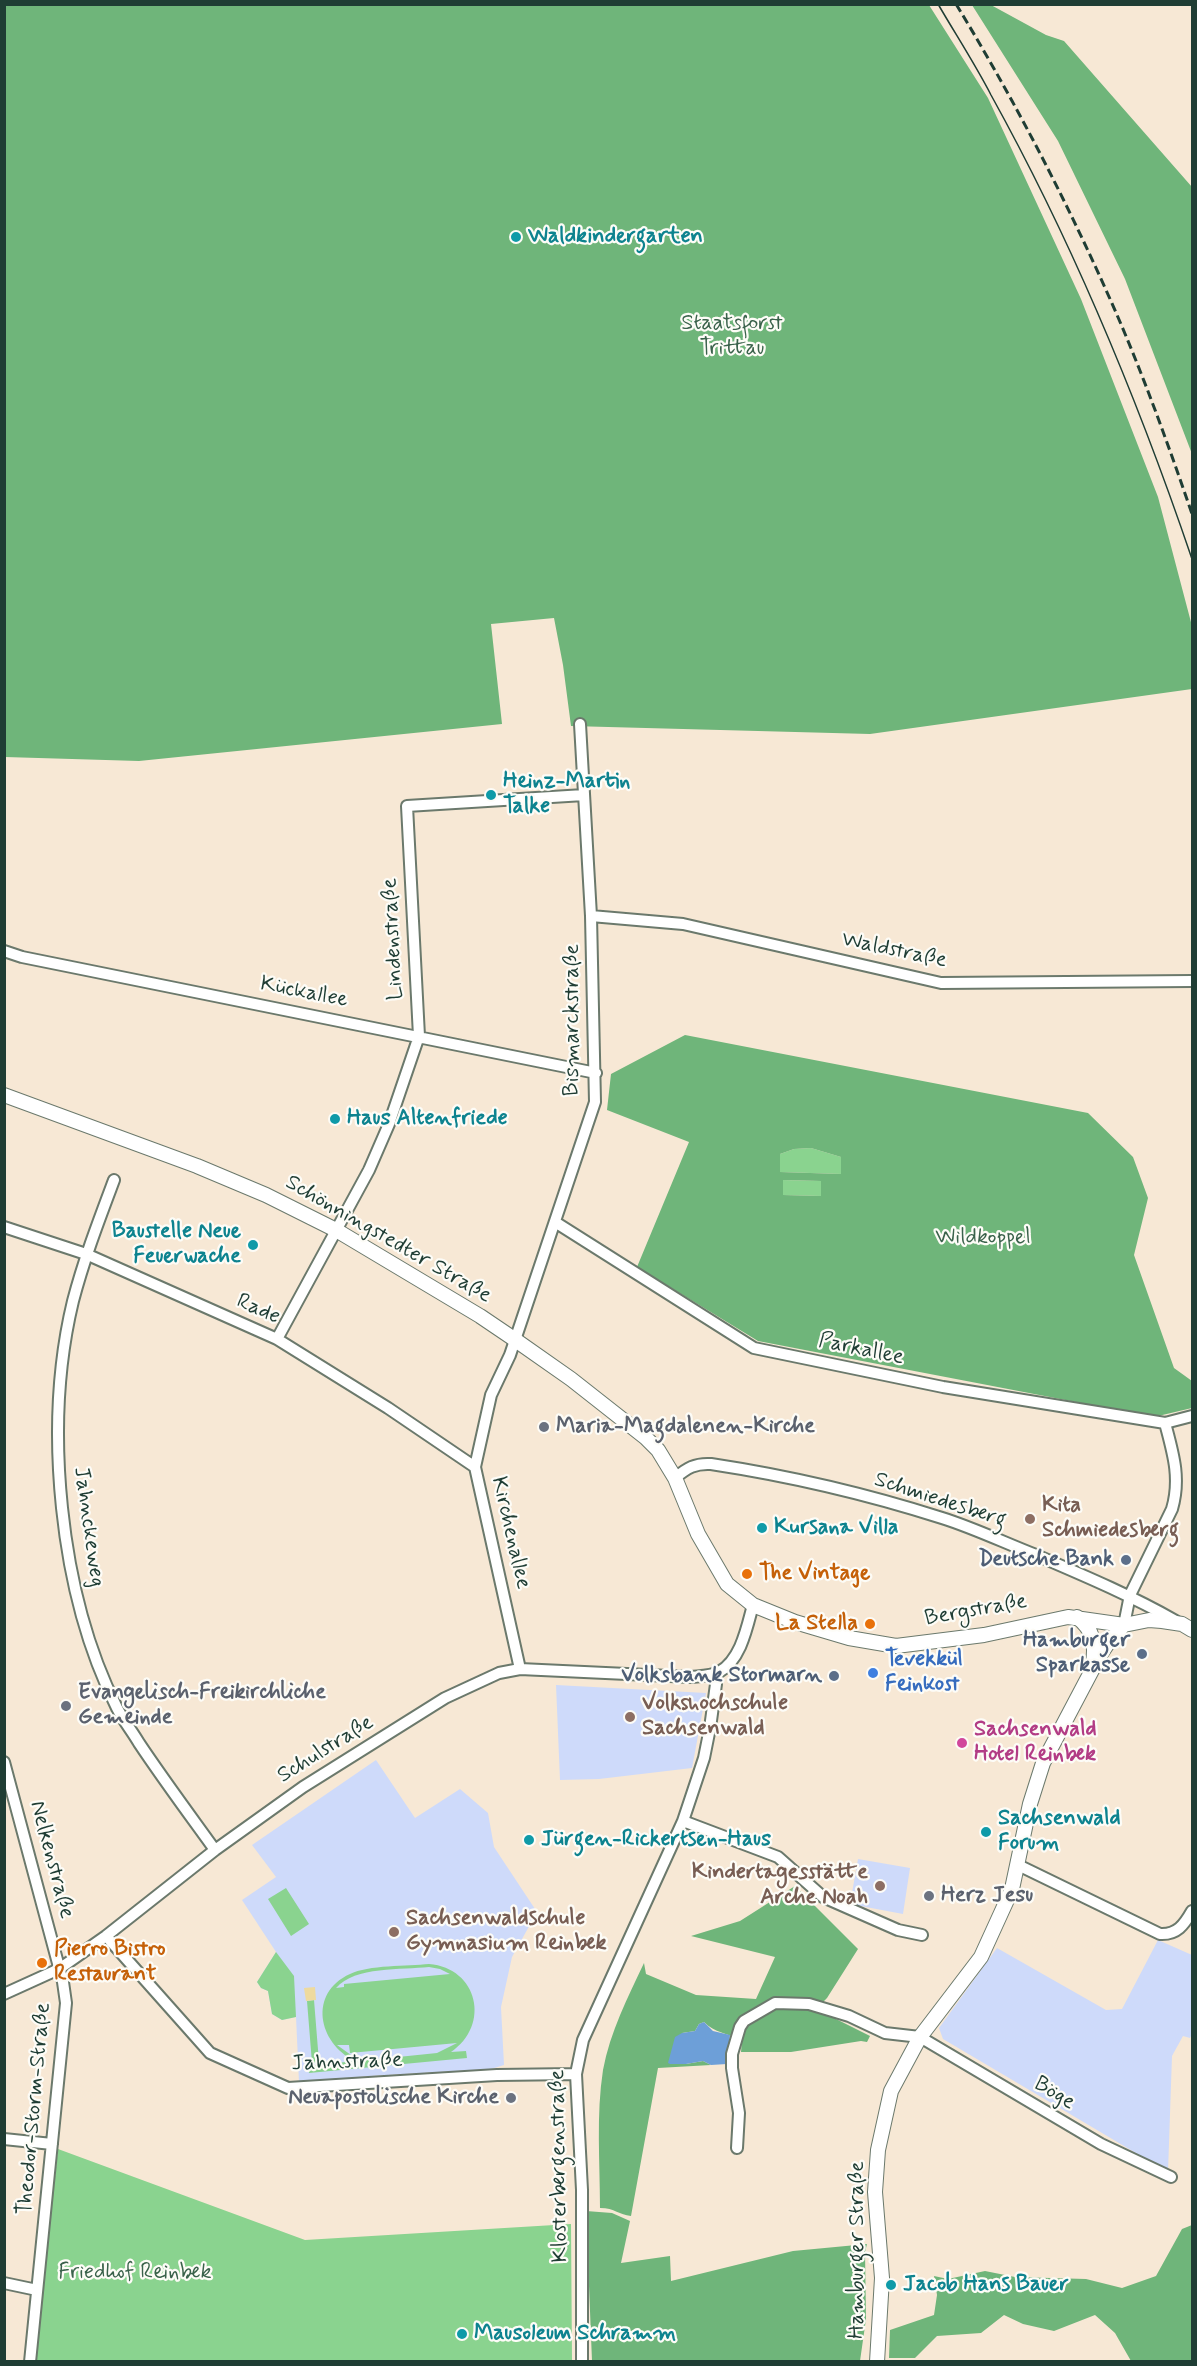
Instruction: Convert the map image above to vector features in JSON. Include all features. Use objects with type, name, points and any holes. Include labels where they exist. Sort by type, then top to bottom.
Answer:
[{"type":"main road","name":"Schönningstedter Straße","points":[[4,1095],[197,1166],[266,1195],[336,1230],[480,1316],[514,1339],[571,1379],[658,1450],[675,1478],[698,1534],[727,1584],[753,1605]]},
{"type":"main road","name":"Bergstraße","points":[[753,1605],[801,1624],[849,1638],[896,1646],[984,1635],[1068,1617],[1124,1625],[1149,1620],[1187,1627]]},
{"type":"main road","points":[[1077,1617],[1092,1633],[1094,1655],[1092,1670]]},
{"type":"main road","points":[[1100,1655],[1107,1632],[1102,1622]]},
{"type":"main road","name":"Hamburger Straße","points":[[878,2361],[882,2278],[875,2192],[879,2150],[891,2091],[921,2037],[981,1957],[1012,1890],[1030,1804],[1043,1763],[1100,1655],[1124,1625]]},
{"type":"street","name":"Bismarckstraße","points":[[514,1339],[595,1102],[591,916],[580,724]]},
{"type":"street","name":"Lindenstraße","points":[[277,1339],[369,1170],[385,1133],[419,1036],[407,806],[584,795]]},
{"type":"street","name":"Waldstraße","points":[[591,916],[683,924],[941,983],[1192,981]]},
{"type":"street","name":"Kückallee","points":[[4,951],[22,957],[596,1073]]},
{"type":"street","name":"Jahnckeweg","points":[[114,1180],[86,1254],[64,1349],[59,1439],[60,1499],[79,1603],[93,1651],[117,1709],[153,1765],[215,1850]]},
{"type":"street","name":"Parkallee","points":[[555,1222],[754,1348],[942,1387],[1164,1423],[1192,1416]]},
{"type":"street","name":"Rade","points":[[4,1227],[86,1254],[277,1339],[388,1408],[475,1467]]},
{"type":"street","name":"Kirchenallee","points":[[514,1339],[491,1395],[475,1467],[520,1669]]},
{"type":"street","points":[[1124,1625],[1130,1595],[1175,1499],[1176,1466],[1164,1423]]},
{"type":"street","name":"Schmiedesberg","points":[[675,1478],[689,1467],[711,1464],[823,1485],[944,1519],[1130,1595],[1187,1627]]},
{"type":"street","points":[[715,1673],[726,1667],[734,1658],[753,1605]]},
{"type":"street","name":"Schulstraße","points":[[4,1994],[59,1969],[106,1936],[215,1850],[295,1792],[445,1698],[499,1673],[520,1669],[691,1677],[715,1673]]},
{"type":"street","name":"Klosterbergenstraße","points":[[582,2361],[582,2190],[576,2074],[583,2040],[683,1821],[706,1748],[716,1684],[715,1673]]},
{"type":"street","name":"Nelkenstraße","points":[[4,1762],[9,1799],[59,1969]]},
{"type":"street","points":[[683,1821],[778,1857],[823,1898],[898,1930],[922,1935]]},
{"type":"street","points":[[1018,1864],[1160,1935],[1170,1935],[1182,1927],[1192,1911]]},
{"type":"street","name":"Jahnstraße","points":[[106,1936],[210,2053],[288,2088],[497,2075],[576,2074]]},
{"type":"street","name":"Theodor-Storm-Straße","points":[[30,2361],[66,2010],[59,1969]]},
{"type":"street","points":[[737,2148],[739,2113],[732,2068],[733,2044],[744,2021],[765,2008],[775,2003],[809,2004],[849,2016],[885,2033],[921,2037]]},
{"type":"street","name":"Böge","points":[[921,2037],[1101,2144],[1171,2177]]},
{"type":"street","points":[[4,2139],[52,2144]]},
{"type":"street","points":[[4,2283],[38,2290]]},
{"type":"shaded area","name":"Volkshochschule Sachsenwald","points":[[556,1685],[706,1693],[692,1768],[599,1779],[560,1780]]},
{"type":"shaded area","name":"Sachsenwaldschule Gymnasium Reinbek","points":[[376,1760],[415,1818],[460,1789],[488,1813],[494,1847],[537,1912],[512,1957],[501,2007],[504,2065],[491,2069],[299,2082],[296,2017],[282,2020],[272,2014],[268,1991],[261,1988],[257,1982],[276,1952],[242,1900],[276,1877],[252,1845]]},
{"type":"shaded area","name":"Kindertagesstätte Arche Noah","points":[[858,1859],[910,1868],[903,1914],[850,1904]]},
{"type":"shaded area","points":[[1158,1940],[1192,1955],[1192,2034],[1190,2038],[1183,2036],[1172,2056],[1168,2172],[943,2039],[939,2028],[997,1948],[1106,2010],[1122,2009]]},
{"type":"green space","name":"Staatsforst Trittau","points":[[5,5],[929,5],[988,98],[1081,299],[1158,497],[1192,626],[1192,689],[870,734],[571,726],[554,618],[491,624],[502,724],[139,761],[5,757]]},
{"type":"green space","points":[[972,5],[991,5],[1046,35],[1064,41],[1192,187],[1192,454],[1125,279],[1058,141]]},
{"type":"green space","name":"Wildkoppel","points":[[685,1035],[1088,1113],[1133,1157],[1148,1198],[1134,1255],[1174,1368],[1192,1381],[1192,1408],[1154,1417],[758,1341],[637,1267],[689,1142],[607,1110],[611,1074]],"holes":[[[811,1148],[841,1157],[841,1174],[780,1172],[780,1154],[794,1149]],[[783,1180],[821,1181],[821,1196],[783,1195]]]},
{"type":"green space","points":[[811,1148],[841,1157],[841,1174],[780,1172],[780,1154],[794,1149]]},
{"type":"green space","points":[[783,1180],[821,1181],[821,1196],[782,1195]]},
{"type":"green space","points":[[795,1886],[858,1949],[827,1998],[816,2009],[870,2036],[867,2042],[791,2052],[741,2052],[742,2040],[717,2031],[704,2022],[699,2024],[695,2031],[682,2033],[686,2064],[703,2061],[711,2065],[658,2068],[631,2216],[600,2208],[599,2121],[603,2070],[615,2028],[644,1963],[646,1974],[696,1995],[756,1999],[775,1957],[691,1936],[740,1921]]},
{"type":"green space","points":[[286,1888],[309,1924],[291,1936],[268,1899]]},
{"type":"green space","points":[[276,1952],[294,1976],[296,2017],[282,2020],[272,2014],[268,1991],[261,1988],[257,1982]]},
{"type":"green space","points":[[429,1964],[446,1968],[459,1976],[468,1986],[475,2013],[464,2041],[451,2052],[466,2051],[467,2058],[309,2073],[308,2066],[355,2061],[342,2053],[333,2042],[326,2031],[323,2018],[323,2005],[328,1993],[337,1982],[350,1974],[367,1969]],"holes":[[[429,1967],[450,1974],[344,1984],[344,1987],[336,1988],[344,1981],[367,1972]],[[457,2043],[437,2053],[369,2060],[351,2055],[337,2045],[349,2045],[350,2053]]]},
{"type":"green space","points":[[314,2000],[319,2062],[312,2063],[307,2001]]},
{"type":"green space","name":"Friedhof Reinbek","points":[[58,2149],[305,2240],[571,2224],[572,2361],[35,2362]]},
{"type":"green space","points":[[586,2211],[612,2213],[630,2221],[621,2263],[670,2256],[671,2281],[793,2251],[867,2244],[865,2252],[866,2319],[860,2361],[592,2361]]},
{"type":"green space","points":[[1192,2225],[1192,2361],[1131,2361],[1115,2333],[1095,2315],[1054,2331],[1023,2324],[1004,2315],[981,2333],[937,2336],[915,2358],[889,2358],[890,2330],[934,2315],[937,2295],[934,2276],[948,2279],[985,2271],[1015,2277],[1086,2279],[1122,2288],[1156,2276],[1182,2229]]},
{"type":"sand","points":[[315,1987],[316,2000],[306,2001],[304,1988]]},
{"type":"water","points":[[704,2022],[713,2031],[730,2035],[727,2064],[711,2065],[703,2061],[686,2064],[668,2063],[675,2037],[682,2033],[695,2031],[699,2024]]},
{"type":"tram line","points":[[938,4],[1021,151],[1076,265],[1126,381],[1192,559]]},
{"type":"railway","points":[[956,4],[1016,109],[1089,253],[1141,373],[1192,514]]},
{"type":"place","name":"Waldkindergarten","points":[[516,237]]},
{"type":"place","name":"Heinz-Martin Talke","points":[[491,795]]},
{"type":"place","name":"Haus Altenfriede","points":[[335,1119]]},
{"type":"place","name":"Baustelle Neue Feuerwache","points":[[253,1245]]},
{"type":"place","name":"Maria-Magdalenen-Kirche","points":[[544,1427]]},
{"type":"place","name":"Kita Schmiedesberg","points":[[1030,1519]]},
{"type":"place","name":"Kursana Villa","points":[[762,1528]]},
{"type":"place","name":"Deutsche Bank","points":[[1126,1560]]},
{"type":"place","name":"The Vintage","points":[[747,1574]]},
{"type":"place","name":"La Stella","points":[[870,1624]]},
{"type":"place","name":"Hamburger Sparkasse","points":[[1142,1654]]},
{"type":"place","name":"Tevekkül Feinkost","points":[[873,1673]]},
{"type":"place","name":"Volksbank Stormarn","points":[[834,1676]]},
{"type":"place","name":"Evangelisch-Freikirchliche Gemeinde","points":[[66,1706]]},
{"type":"place","name":"Volkshochschule Sachsenwald","points":[[630,1717]]},
{"type":"place","name":"Sachsenwald Hotel Reinbek","points":[[962,1743]]},
{"type":"place","name":"Sachsenwald Forum","points":[[986,1832]]},
{"type":"place","name":"Jürgen-Rickertsen-Haus","points":[[529,1840]]},
{"type":"place","name":"Kindertagesstätte Arche Noah","points":[[880,1886]]},
{"type":"place","name":"Herz Jesu","points":[[929,1896]]},
{"type":"place","name":"Sachsenwaldschule Gymnasium Reinbek","points":[[394,1932]]},
{"type":"place","name":"Pierro Bistro Restaurant","points":[[42,1963]]},
{"type":"place","name":"Neuapostolische Kirche","points":[[511,2098]]},
{"type":"place","name":"Jacob Hans Bauer","points":[[891,2285]]},
{"type":"place","name":"Mausoleum Schramm","points":[[462,2334]]}]
